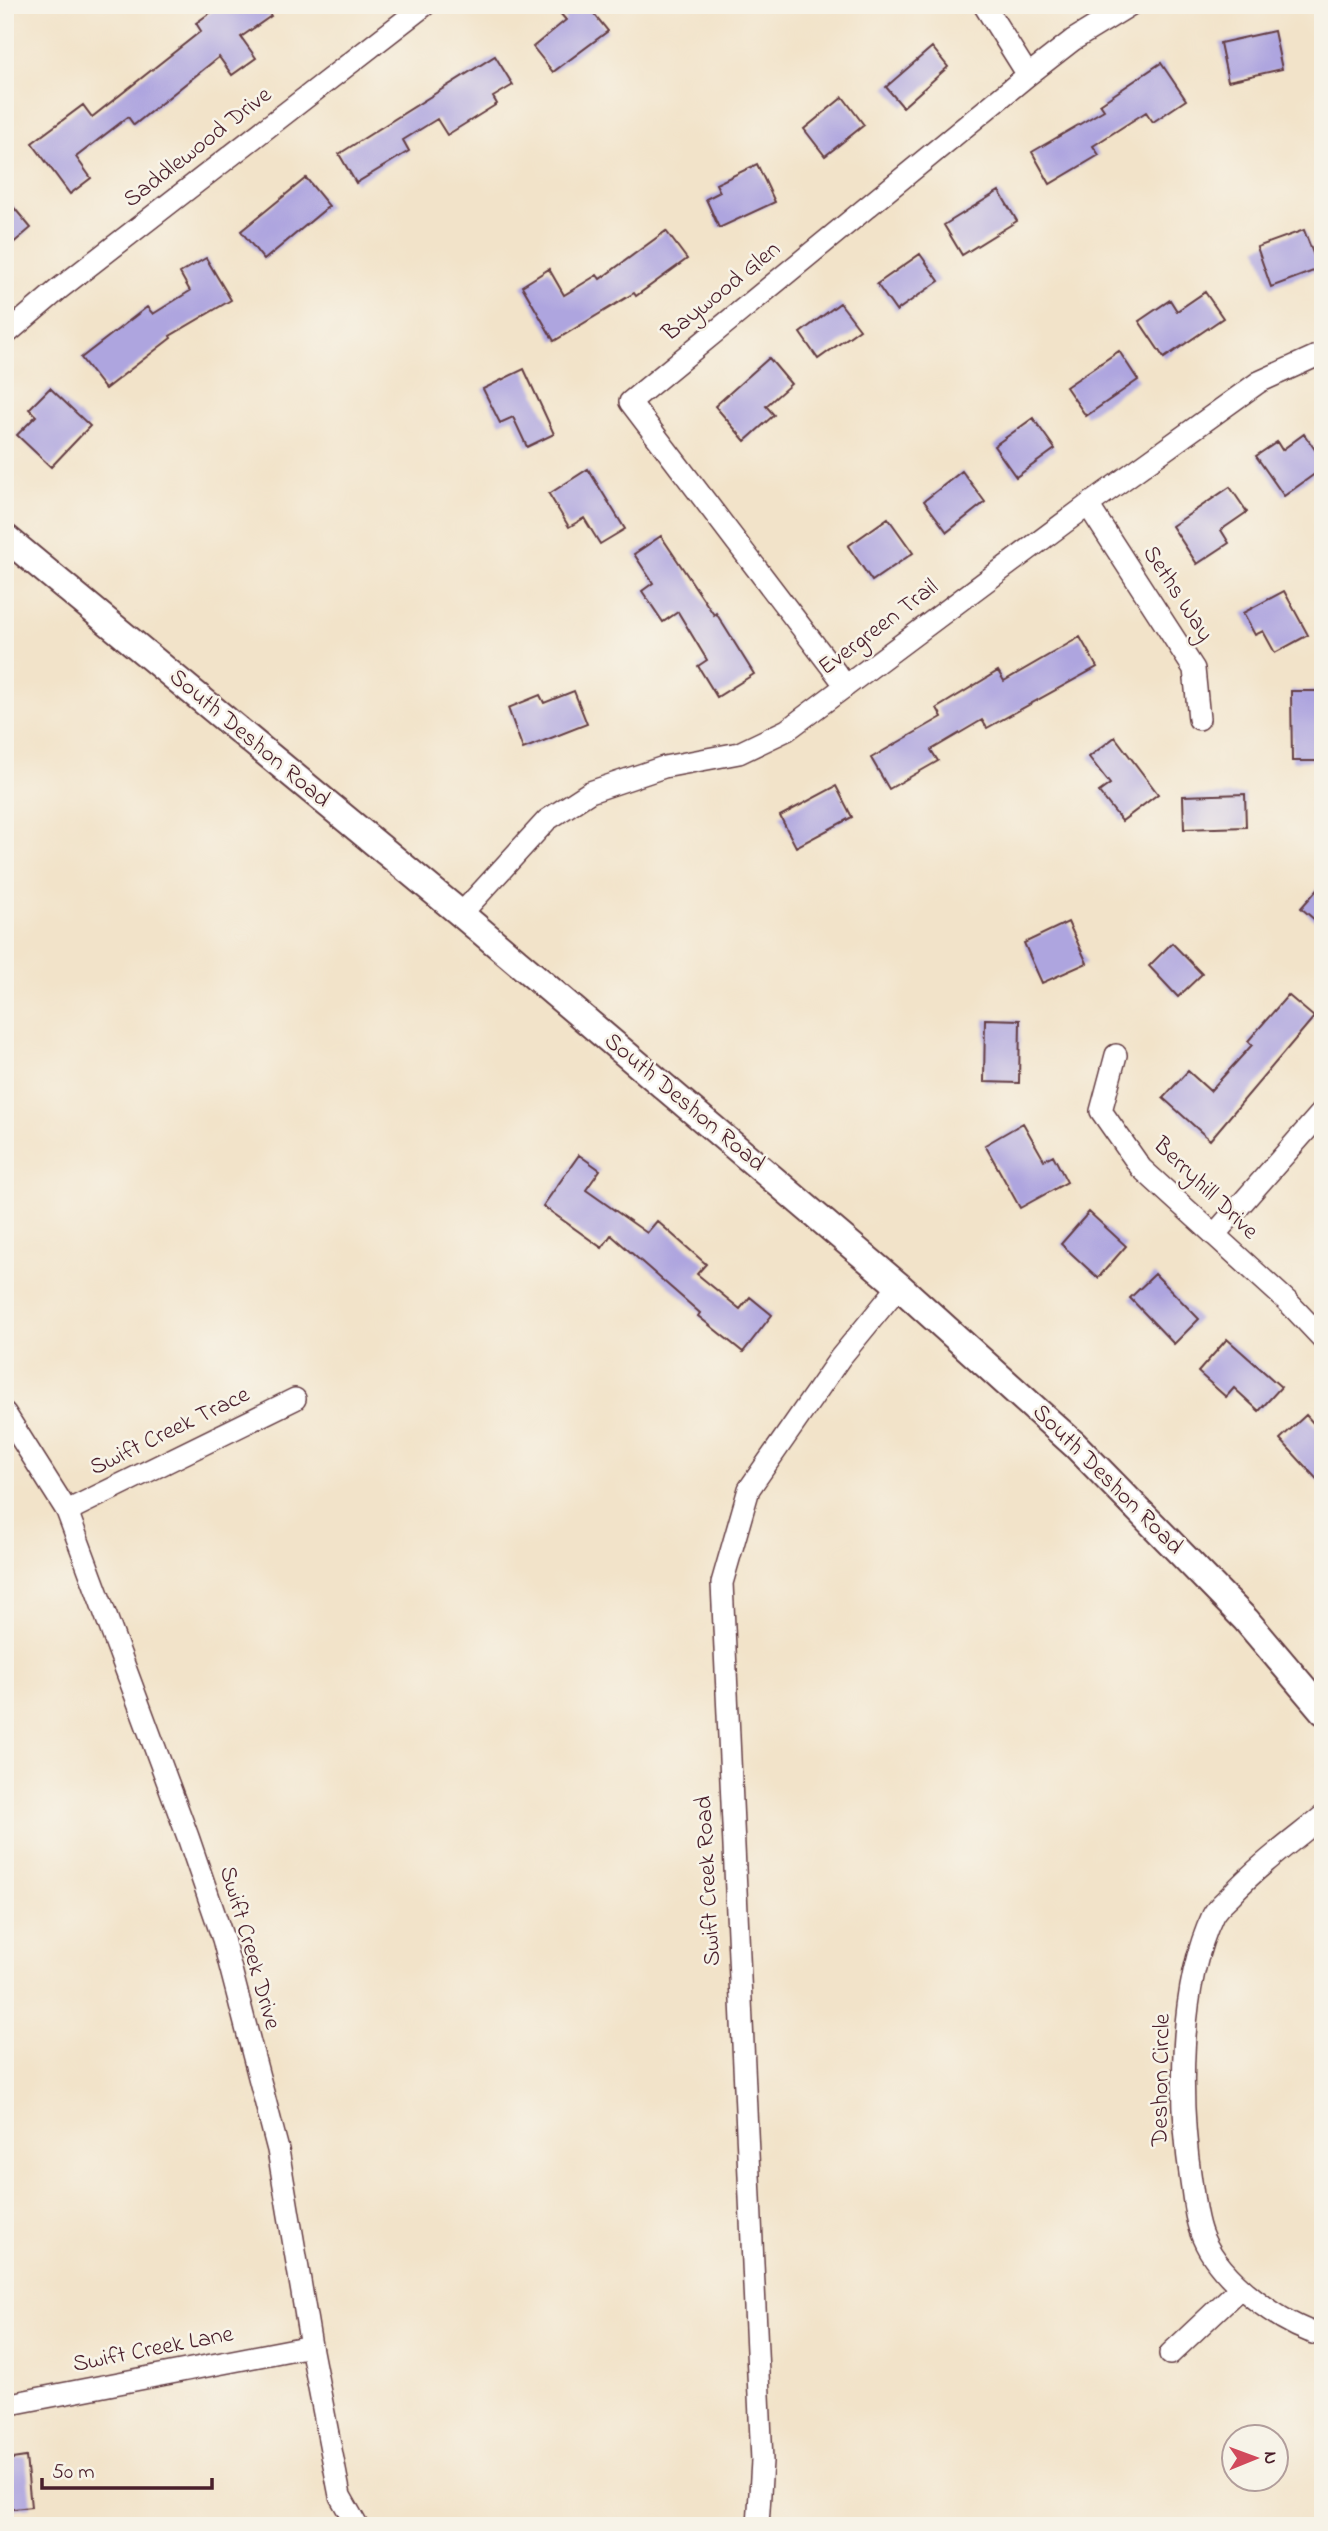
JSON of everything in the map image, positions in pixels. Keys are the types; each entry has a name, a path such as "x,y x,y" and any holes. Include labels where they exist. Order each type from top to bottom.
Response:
{"street":[{"name":"Saddlewood Drive","path":"5,335 59,289 425,5"},
{"path":"984,5 1028,75"},
{"name":"Baywood Glen","path":"846,686 630,402 1028,75 1073,40 1130,5"},
{"name":"Evergreen Trail","path":"461,914 547,820 590,792 664,767 740,753 787,730 1088,505 1259,382 1323,353"},
{"name":"Seths Way","path":"1088,505 1194,669 1199,719"},
{"name":"South Deshon Road","path":"5,537 461,914 899,1286 1075,1445 1246,1620 1323,1711"},
{"name":"Berryhill Drive","path":"1116,1055 1101,1111 1140,1168 1287,1301 1323,1339"},
{"path":"1214,1235 1323,1111"},
{"name":"Swift Creek Road","path":"758,2526 762,2461 722,1583 749,1489 840,1359 899,1286"},
{"name":"Swift Creek Trace","path":"67,1511 295,1399"},
{"name":"Swift Creek Drive","path":"5,1413 67,1511 184,1824 223,1939 278,2150 340,2496 357,2526"},
{"name":"Deshon Circle","path":"1323,1816 1260,1864 1214,1913 1195,1972 1184,2033 1186,2147 1196,2221 1204,2241 1240,2288 1285,2321 1323,2336"},
{"path":"1170,2354 1240,2288"},
{"name":"Swift Creek Lane","path":"5,2405 311,2346"}],"building":[{"path":"221,5 263,5 271,16 241,37 256,58 232,75 219,57 134,125 128,117 76,157 91,178 70,194 32,143 83,105 92,117 201,31 196,23"},
{"path":"553,5 587,5 608,31 553,72 533,47 566,20"},
{"path":"1274,31 1282,69 1228,81 1220,43"},
{"path":"932,47 948,67 903,107 886,87"},
{"path":"495,56 513,85 493,97 497,104 447,135 437,119 403,140 409,151 356,183 339,154"},
{"path":"1161,63 1186,100 1153,122 1146,112 1093,146 1099,155 1050,184 1032,152 1104,110 1100,104"},
{"path":"843,97 864,125 825,156 804,129"},
{"path":"757,164 775,202 719,228 706,199 720,192 716,184"},
{"path":"306,178 329,206 264,260 241,231"},
{"path":"999,191 1017,221 962,255 944,225"},
{"path":"5,197 31,228 5,250"},
{"path":"1304,230 1319,269 1271,287 1257,247"},
{"path":"666,231 687,259 636,296 634,293 554,341 522,286 549,269 564,295 597,275 600,279"},
{"path":"920,254 939,281 896,311 877,284"},
{"path":"206,258 231,300 170,336 171,338 105,389 81,358 147,307 153,314 190,291 180,273"},
{"path":"1205,292 1223,318 1164,358 1139,321 1170,300 1177,311"},
{"path":"840,303 860,329 818,359 800,333"},
{"path":"1119,351 1138,380 1086,416 1066,387"},
{"path":"769,358 791,384 766,406 774,415 745,441 715,406"},
{"path":"524,369 554,434 527,447 513,417 500,423 483,389"},
{"path":"50,388 90,426 51,467 17,435 36,416 29,409"},
{"path":"1033,418 1055,449 1016,477 994,446"},
{"path":"1304,434 1323,461 1323,468 1284,496 1256,456 1277,442 1282,450"},
{"path":"588,469 625,529 600,544 584,518 569,527 549,494"},
{"path":"962,471 985,502 947,532 924,501"},
{"path":"1230,487 1247,512 1221,530 1229,543 1197,564 1172,526"},
{"path":"888,518 913,553 872,581 848,546"},
{"path":"661,536 714,615 716,613 754,674 717,697 698,666 707,660 678,612 663,622 642,591 653,583 634,554"},
{"path":"1284,591 1308,635 1275,653 1263,631 1255,635 1243,613"},
{"path":"1080,637 1097,667 987,728 982,720 931,750 938,761 889,789 871,758 942,717 937,708 998,671 1004,681"},
{"path":"574,691 587,724 523,749 508,708 540,695 544,703"},
{"path":"1291,691 1323,691 1323,761 1292,761"},
{"path":"1115,737 1158,794 1122,821 1099,792 1110,784 1089,757"},
{"path":"836,786 852,817 796,847 780,816"},
{"path":"1245,794 1246,827 1184,829 1183,796"},
{"path":"1323,883 1323,927 1301,908"},
{"path":"1068,922 1087,963 1042,983 1024,943"},
{"path":"1172,943 1202,974 1178,997 1149,966"},
{"path":"1288,995 1314,1017 1210,1140 1163,1098 1188,1071 1210,1091 1252,1045 1248,1041"},
{"path":"985,1019 1020,1020 1019,1083 984,1082"},
{"path":"1023,1123 1044,1160 1053,1155 1067,1182 1020,1208 985,1145"},
{"path":"579,1155 600,1170 586,1190 647,1233 657,1221 706,1264 697,1274 740,1309 750,1297 772,1315 743,1352 698,1316 700,1313 611,1235 602,1248 543,1206"},
{"path":"1089,1212 1126,1246 1098,1278 1061,1244"},
{"path":"1155,1274 1199,1319 1174,1344 1130,1298"},
{"path":"1227,1339 1281,1387 1259,1411 1234,1388 1226,1397 1198,1372"},
{"path":"1306,1415 1323,1434 1323,1486 1280,1439"},
{"path":"26,2457 31,2507 5,2510 5,2460"}]}
